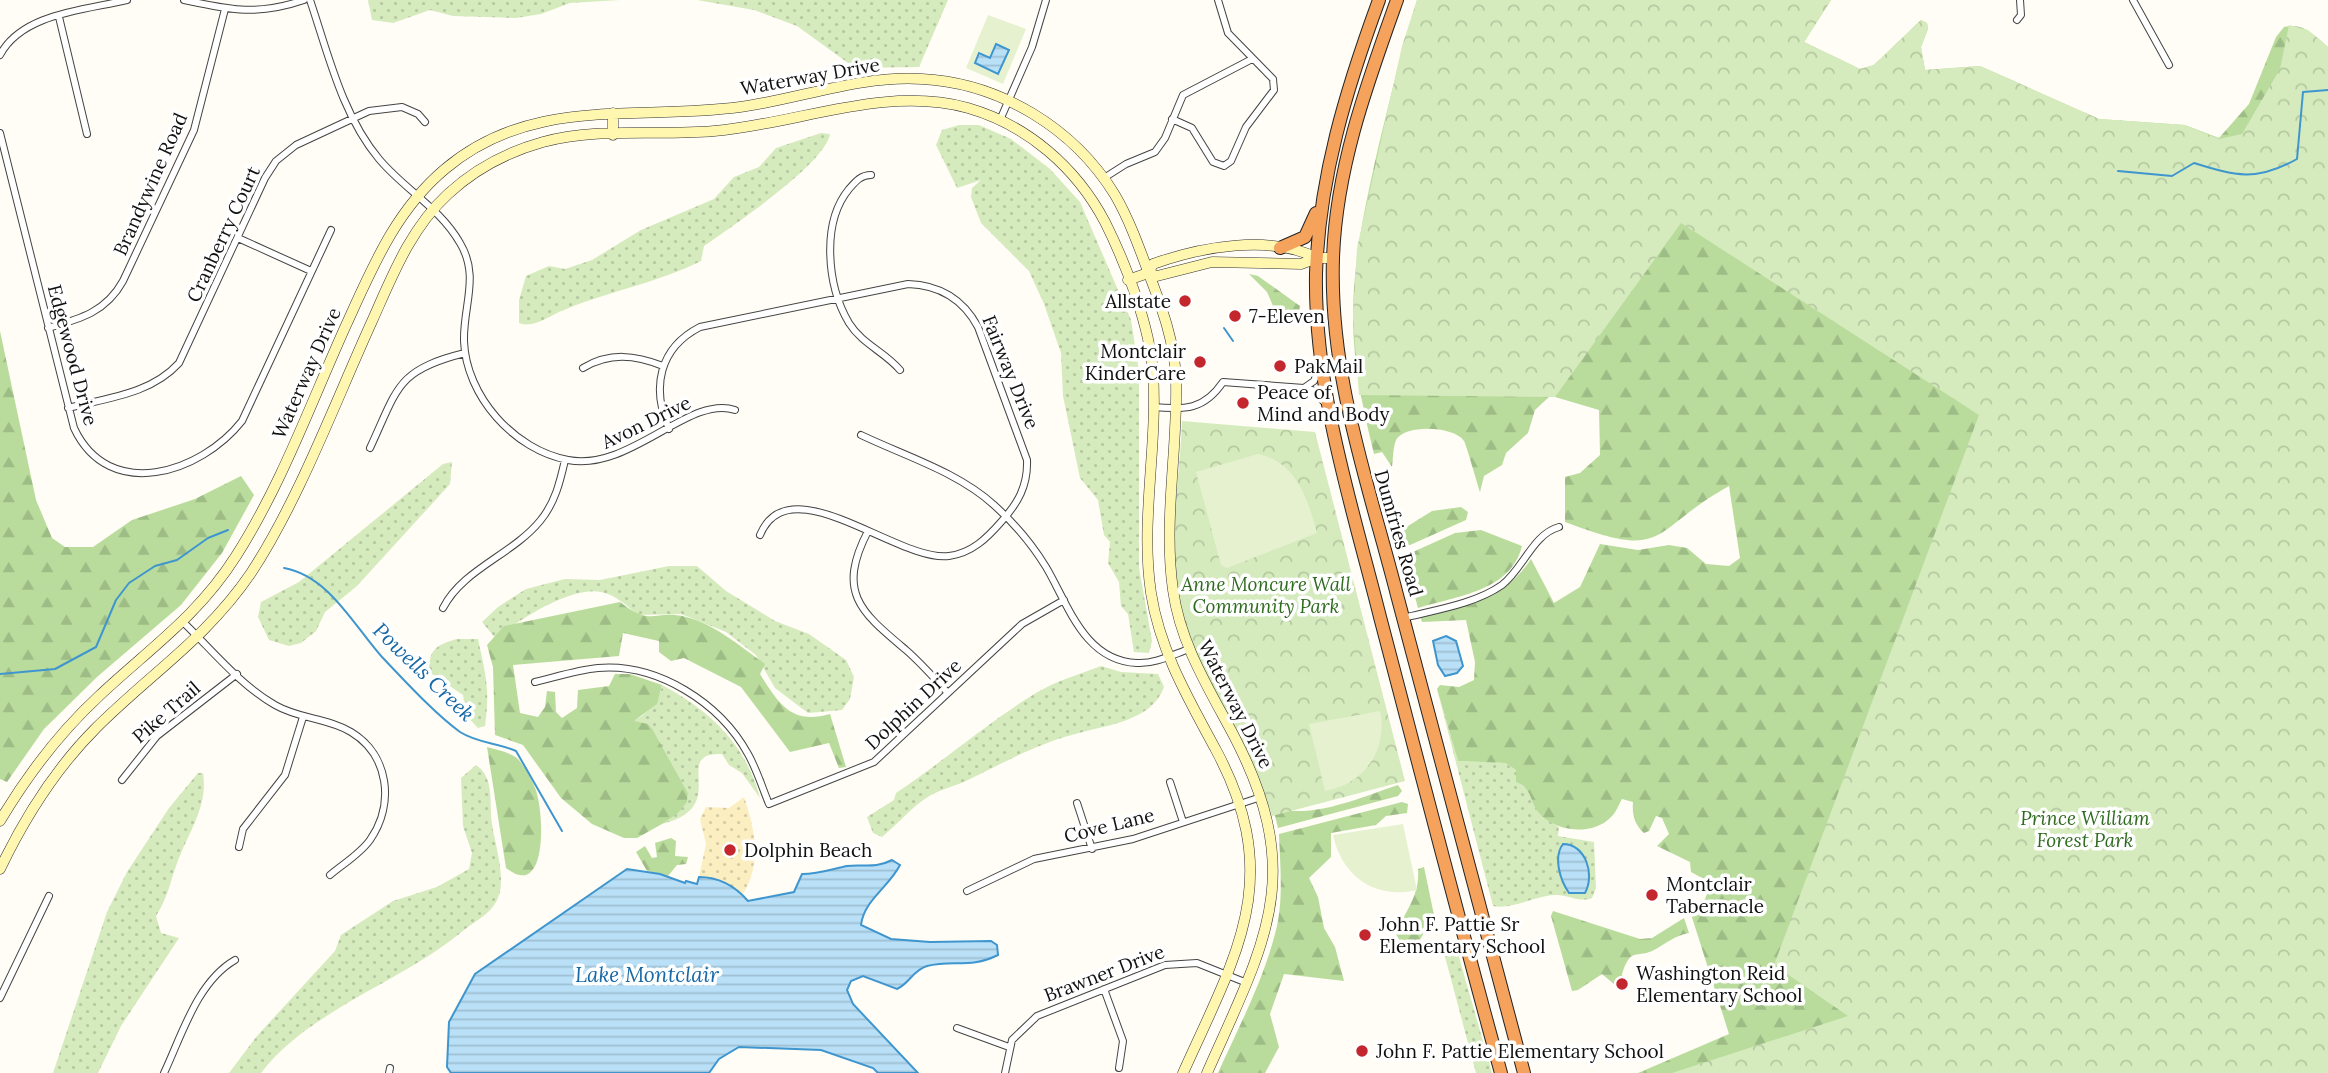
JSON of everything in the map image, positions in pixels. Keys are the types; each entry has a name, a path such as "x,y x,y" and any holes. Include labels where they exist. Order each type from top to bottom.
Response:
{"highway":[{"name":"Dumfries Road","path":"1378,0 1342,105 1323,193 1317,258 1320,358 1328,407 1459,922 1501,1073"},
{"name":"Dumfries Road","path":"1397,0 1352,131 1341,186 1333,258 1335,330 1343,396 1524,1073"},
{"path":"1280,248 1297,243 1307,234 1323,193"}],"main road":[{"name":"Waterway Drive","path":"0,821 37,763 68,726 183,622 216,584 248,536 380,252 418,195 462,155 498,135 562,116 730,108 865,82 904,78 958,83 1009,100 1060,132 1104,178 1126,215 1170,335 1175,374 1171,572 1178,616 1188,649 1262,797 1272,841 1272,892 1266,930 1247,983 1207,1073"},
{"name":"Waterway Drive","path":"0,869 29,815 75,751 96,727 199,638 231,600 268,545 400,259 433,209 468,177 513,152 557,139 720,131 897,100 948,104 1000,120 1048,150 1074,175 1106,225 1151,351 1153,407 1149,579 1156,618 1168,656 1241,803 1250,843 1252,882 1244,930 1183,1073"},
{"path":"613,113 613,135"},
{"path":"1128,281 1148,273 1153,264 1207,248 1241,245 1280,248 1301,250 1317,258"},
{"path":"1148,273 1157,276 1190,266 1229,261 1301,264 1317,258 1333,258"}],"street":[{"path":"0,55 19,32 59,17 127,0"},
{"path":"184,0 225,9 269,10 304,0"},
{"name":"Avon Drive","path":"310,0 353,118 377,157 433,209 461,243 470,268 465,353 477,388 501,422 528,444 565,460 590,462 612,458 709,408 735,410"},
{"path":"1000,120 1032,47 1046,0"},
{"path":"1172,119 1196,131 1213,162 1220,166 1228,164 1246,127 1275,86 1273,79 1228,33 1218,0"},
{"path":"2017,20 2021,15 2020,0"},
{"path":"2133,0 2169,65"},
{"name":"Brandywine Road","path":"48,328 92,314 111,299 124,281 194,130 225,9"},
{"path":"59,17 87,134"},
{"path":"1104,178 1126,164 1155,152 1165,138 1183,95 1252,59"},
{"name":"Cranberry Court","path":"68,408 143,389 171,371 184,354 276,161 296,145 353,118 391,106 411,110 425,122"},
{"name":"Edgewood Drive","path":"0,133 74,428 84,447 99,462 117,470 139,473 167,469 211,451 242,421 331,230"},
{"path":"871,175 860,178 840,203 834,222 832,264 846,318 857,334 888,355 900,370"},
{"path":"238,238 311,271"},
{"name":"Fairway Drive","path":"663,366 673,348 700,327 901,285 919,284 949,294 973,317 1027,460 1024,487 1006,516 977,545 947,556 913,552 832,515 791,509 771,519 760,535"},
{"path":"370,448 394,395 408,376 433,361 465,353"},
{"path":"583,368 603,358 626,356 663,366 661,404 669,429"},
{"path":"1304,388 1316,378 1320,358"},
{"path":"1153,407 1175,409 1202,405 1223,382 1304,388 1317,394 1328,407"},
{"path":"862,435 969,486 1006,516 1035,550 1081,631 1108,655 1136,663 1188,649"},
{"path":"443,608 452,590 541,519 554,500 565,460"},
{"path":"1404,618 1494,590 1512,576 1543,537 1559,527"},
{"path":"868,531 858,552 854,571 859,602 877,629 918,661 948,693"},
{"name":"Dolphin Drive","path":"535,682 586,670 612,668 643,673 674,684 708,706 738,738 754,764 769,804 874,762 1022,624 1063,600"},
{"path":"183,622 264,698 303,718 342,727 361,739 380,763 385,784 384,806 374,833 368,843 330,875"},
{"name":"Pike Trail","path":"121,779 158,736 237,674"},
{"path":"239,848 243,829 285,775 303,718"},
{"path":"1170,782 1182,822"},
{"name":"Cove Lane","path":"967,891 1034,859 1092,849 1262,797"},
{"path":"1077,803 1092,849"},
{"path":"0,998 49,896"},
{"path":"164,1073 205,989 219,971 235,960"},
{"name":"Brawner Drive","path":"1009,1047 1018,1031 1037,1016 1176,962 1197,963 1247,983"},
{"path":"1104,989 1123,1041 1119,1068"},
{"path":"957,1028 1009,1047 1005,1073"}],"green space":[{"path":"368,0 620,0 570,3 541,14 516,18 453,16 430,10 393,23 372,20"},
{"path":"697,0 948,0 919,67 855,68 797,26 754,10"},
{"name":"Prince William Forest Park","path":"1417,0 1831,0 1804,42 1860,69 1874,65 1921,20 1927,23 1928,29 1921,47 1925,70 1980,66 2099,119 2185,125 2219,138 2249,104 2276,37 2284,27 2303,28 2328,47 2328,1073 1638,1073 1729,1034 1690,911 1705,899 1711,883 1691,872 1690,862 1657,846 1669,834 1662,818 1656,816 1649,831 1644,833 1641,830 1634,819 1633,802 1622,799 1613,815 1595,827 1576,830 1566,828 1541,815 1526,789 1516,782 1516,770 1505,763 1458,761 1437,689 1440,685 1459,687 1474,680 1475,662 1466,620 1422,622 1420,616 1468,604 1496,592 1520,573 1531,559 1554,603 1580,587 1600,544 1638,550 1669,545 1687,548 1706,564 1729,566 1740,558 1729,486 1669,528 1642,540 1624,540 1565,522 1565,477 1580,473 1600,455 1599,410 1555,397 1549,397 1535,410 1528,433 1506,453 1502,465 1484,476 1480,492 1464,441 1450,432 1419,429 1401,435 1395,443 1392,467 1382,452 1374,454 1355,352 1355,273 1379,144"},
{"name":"Prince William Forest Park","path":"1417,0 1831,0 1804,42 1860,69 1874,65 1921,20 1927,23 1928,29 1921,47 1925,70 1980,66 2099,119 2185,125 2219,139 2242,134 2280,69 2289,25 2308,30 2328,47 2328,1073 1672,1073 1848,1016 1774,965 1979,415 1681,223 1555,397 1359,395 1353,317 1357,248 1402,46"},
{"path":"988,15 1026,29 1003,84 966,68"},
{"path":"959,125 979,125 1011,139 1050,169 1080,202 1131,320 1139,371 1139,568 1152,641 1149,653 1134,652 1128,614 1121,606 1119,582 1108,563 1110,542 1104,535 1098,500 1080,478 1063,396 1061,353 1044,304 1029,271 981,223 971,197 972,188 981,180 957,188 936,145 942,130"},
{"path":"821,133 830,134 824,147 812,161 775,194 704,246 701,261 581,303 536,323 519,323 519,300 526,276 549,266 565,269 592,260 641,230 714,199 734,177 759,167 776,148"},
{"path":"1249,274 1258,276 1300,306 1298,318 1277,315 1267,292"},
{"path":"0,331 36,500 52,538 65,547 93,547 132,520 195,499 241,476 254,495 222,553 181,605 97,677 44,729 7,782 0,779"},
{"name":"Anne Moncure Wall Community Park","path":"1182,421 1315,432 1405,781 1272,816 1251,763 1198,661 1179,607 1175,584 1174,537"},
{"path":"1258,454 1282,465 1299,484 1317,533 1227,568 1221,565 1196,472"},
{"path":"452,462 450,484 357,586 325,612 316,631 301,643 289,646 269,640 258,617 261,602 299,582 443,464"},
{"path":"1461,507 1468,512 1466,520 1401,549 1397,535 1400,531 1432,511"},
{"path":"1481,530 1522,546 1507,573 1481,589 1418,608 1404,556 1455,533"},
{"path":"669,566 697,566 726,591 775,621 809,634 846,660 854,677 850,699 842,710 808,713 775,688 756,655 726,632 681,614 638,615 606,593 589,592 560,599 531,614 496,639 482,622 498,607 526,589 565,579 600,580"},
{"path":"620,602 647,616 675,615 697,620 717,630 765,664 760,674 788,710 806,717 830,714 846,767 839,768 829,743 790,752 741,687 684,658 671,661 659,652 659,641 623,633 619,656 513,665 520,713 538,717 545,707 547,691 555,692 556,712 562,718 577,708 578,690 609,686 615,674 630,674 662,685 657,704 634,721 648,724 653,730 688,793 687,802 678,813 637,838 624,838 592,824 561,798 523,745 495,735 493,667 487,645 504,626"},
{"path":"457,639 478,639 485,673 487,702 485,726 478,728 466,715 463,695 429,672 430,658 435,649"},
{"path":"1101,666 1121,672 1158,674 1164,687 1150,707 1140,714 1116,724 1049,742 1021,754 924,799 882,837 873,833 867,817 894,800 896,793 983,729 1044,689"},
{"path":"662,685 695,706 723,731 745,761 760,798 742,773 729,765 722,754 707,756 700,762 698,794 694,806 683,816 662,824 687,802 688,793 653,730 633,721 652,706"},
{"path":"1437,689 1458,761 1505,763 1516,770 1516,782 1528,791 1545,816 1559,827 1558,836 1594,842 1596,888 1592,898 1583,900 1554,895 1508,906 1493,906","holes":["1559,849 1584,854 1589,886 1567,890 1559,869"]},
{"path":"1380,711 1380,739 1370,763 1352,781 1325,791 1309,724"},
{"path":"487,747 518,759 535,788 540,814 540,848 530,873 520,875 506,868"},
{"path":"476,765 482,770 489,784 492,824 500,863 499,894 490,911 413,965 304,1031 261,1073 229,1073 257,1036 335,951 341,935 393,901 437,887 469,869 472,853 463,826 461,778"},
{"path":"198,773 203,773 201,804 156,916 161,933 179,938 121,1026 98,1073 53,1073 107,912 127,872 169,808"},
{"path":"1398,785 1402,791 1398,796 1278,828 1273,808 1289,811 1320,809"},
{"path":"1402,802 1408,804 1407,813 1386,816 1376,825 1331,833 1331,857 1309,878 1318,897 1324,928 1335,947 1344,981 1284,974 1270,1014 1279,1047 1265,1073 1218,1073 1252,998 1273,941 1280,899 1279,834"},
{"path":"1403,824 1417,890 1388,892 1363,882 1344,863 1333,835"},
{"path":"671,838 676,841 675,856 688,857 686,864 677,865 668,876 647,871 636,852 645,846 652,858 657,857 655,843"},
{"path":"1424,867 1434,915 1417,945 1401,943 1396,934 1415,895 1418,869"},
{"path":"1553,911 1640,939 1652,938 1684,918 1689,933 1654,950 1631,956 1622,974 1625,987 1621,990 1602,974 1572,991 1551,916"},
{"path":"1457,950 1492,1073 1476,1073 1444,953"}],"sand":[{"name":"Dolphin Beach","path":"744,797 754,834 755,859 749,883 743,894 709,877 699,877 706,844 700,819 706,807 729,808"}],"water":[{"path":"996,44 1009,50 998,74 975,63 979,53 990,58"},
{"path":"1446,636 1456,641 1463,666 1457,673 1445,676 1438,665 1433,641"},
{"path":"1563,844 1571,845 1583,855 1589,878 1585,893 1569,893 1563,882 1558,855"},
{"name":"Lake Montclair","path":"892,860 900,865 867,908 861,925 891,939 930,942 991,941 997,945 998,955 979,962 927,966 897,989 863,976 851,981 847,990 853,1004 918,1073 878,1073 873,1068 821,1050 739,1047 719,1059 709,1073 451,1073 447,1067 449,1022 475,974 627,869 660,874 685,883 697,884 699,877 713,879 732,887 748,901 794,892 802,874 847,866 875,865"}],"waterway":[{"path":"2118,171 2172,176 2194,163 2234,174 2257,174 2283,166 2297,159 2303,92 2328,90"},
{"path":"1224,328 1233,341"},
{"name":"Powells Creek","path":"0,674 55,669 96,647 116,600 129,583 155,566 177,560 208,538 228,530"},
{"name":"Powells Creek","path":"284,568 300,573 327,592 382,657 460,732 516,751 562,831"}],"place":[{"name":"Allstate","path":"1185,301"},
{"name":"7-Eleven","path":"1235,316"},
{"name":"Montclair KinderCare","path":"1200,362"},
{"name":"PakMail","path":"1280,366"},
{"name":"Peace of Mind and Body","path":"1243,403"},
{"name":"Dolphin Beach","path":"730,850"},
{"name":"Montclair Tabernacle","path":"1652,895"},
{"name":"John F. Pattie Sr Elementary School","path":"1365,935"},
{"name":"Washington Reid Elementary School","path":"1622,984"},
{"name":"John F. Pattie Elementary School","path":"1362,1051"}]}
